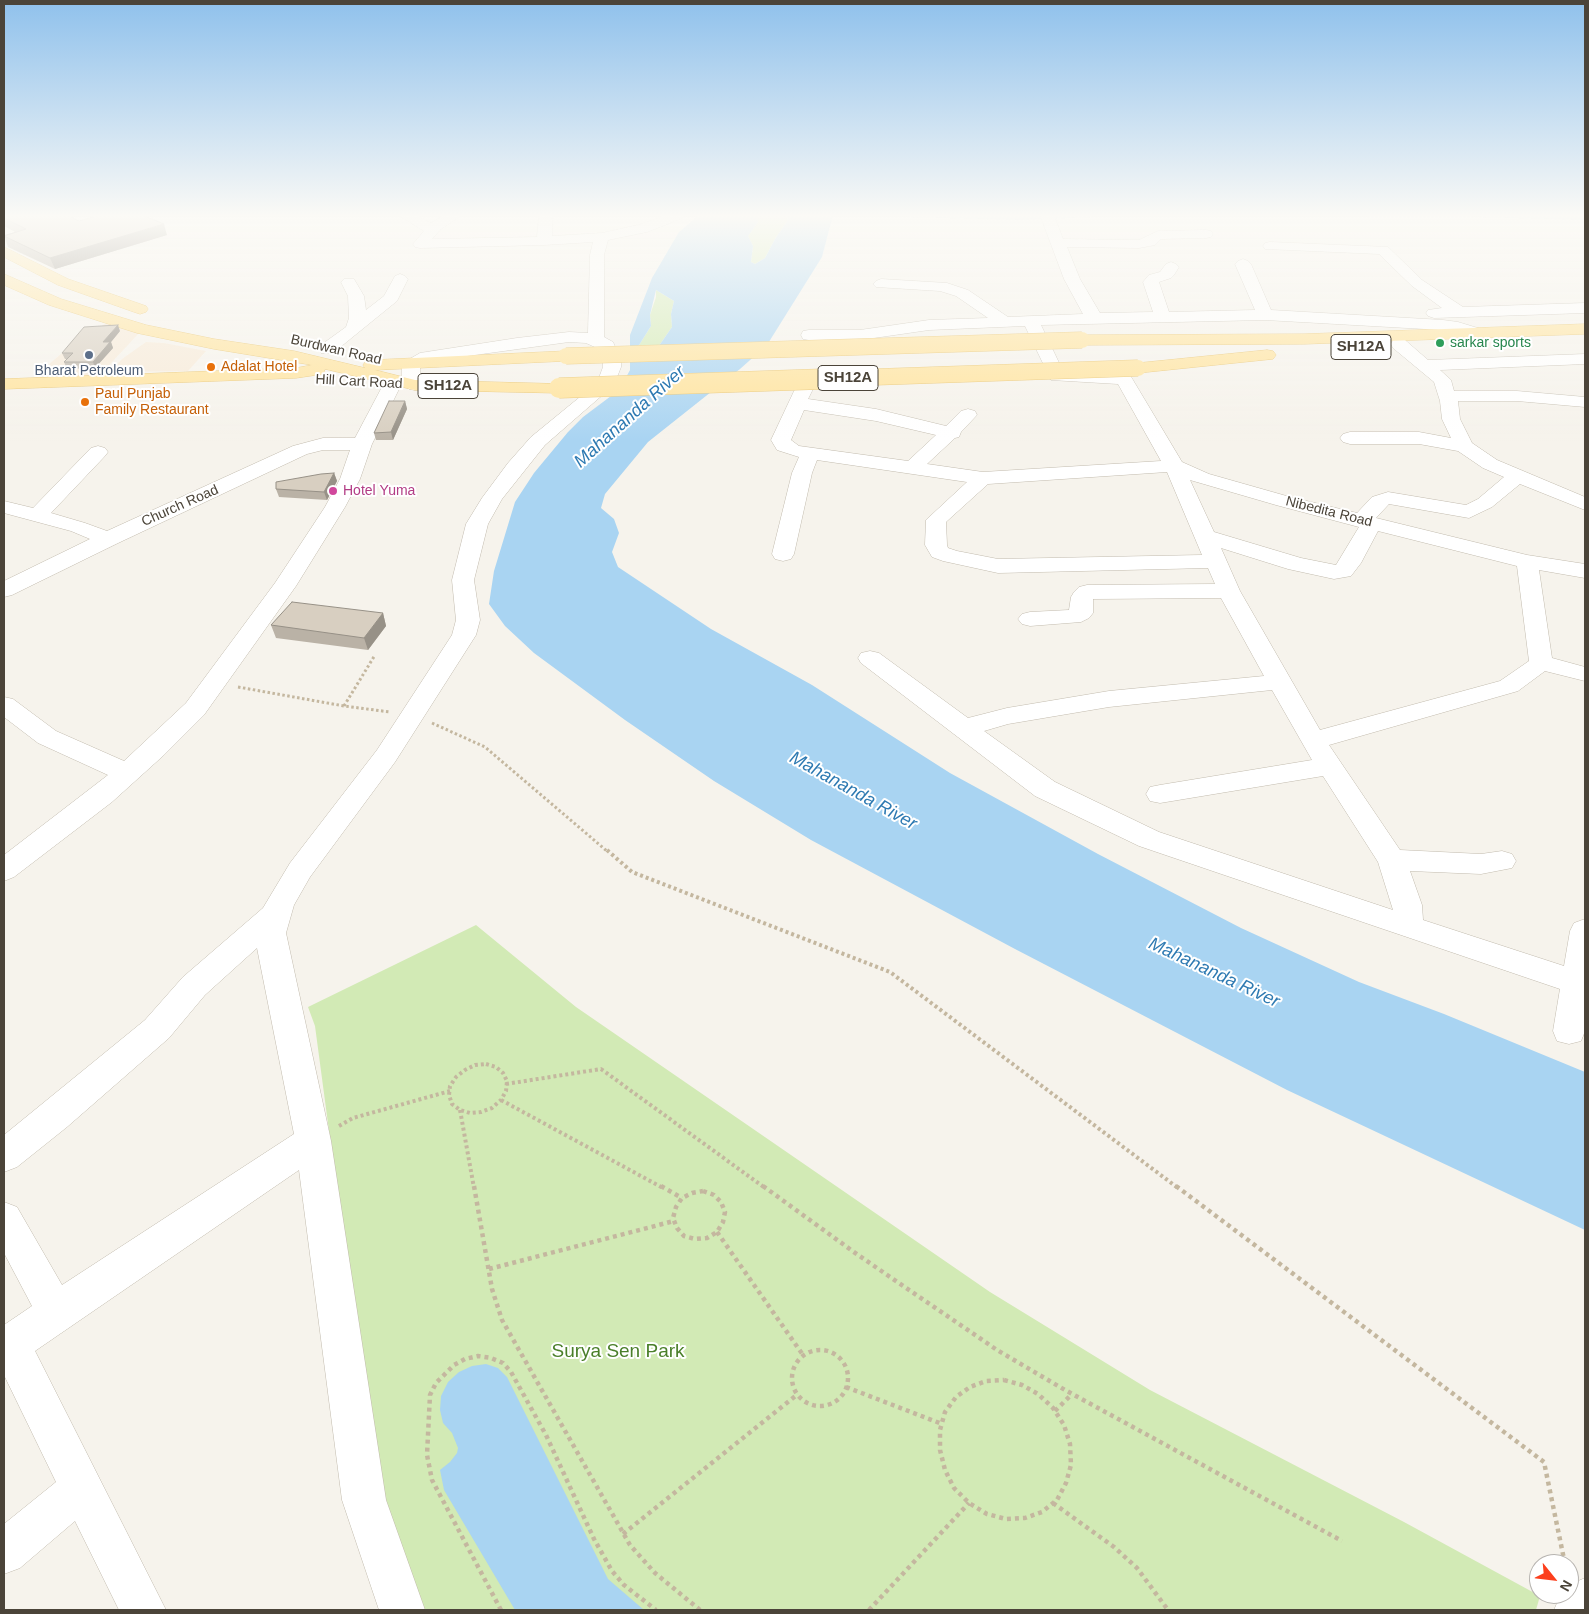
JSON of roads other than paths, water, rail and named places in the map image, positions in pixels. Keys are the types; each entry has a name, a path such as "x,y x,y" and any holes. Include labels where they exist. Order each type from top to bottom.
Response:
{"main road":[{"name":"Burdwan Road","path":"30,290 56,302 139,328 214,344 294,356 337,367"},
{"path":"86,290 151,312"},
{"name":"SH12A","path":"1475,333 1585,329"},
{"name":"Hill Cart Road","path":"4,384 296,373 337,367 392,385 414,374 566,356 1082,340 1279,340 1475,333"},
{"name":"SH12A","path":"1131,373 1400,344 1585,336"},
{"name":"Burdwan Road","path":"306,343 327,349 337,367"},
{"name":"Hill Cart Road","path":"4,392 337,367 559,388 1131,373"}],"street":[{"path":"353,290 358,310 353,329"},
{"path":"327,349 378,310 391,298 395,290"},
{"path":"596,341 597,290"},
{"path":"956,290 1005,322"},
{"path":"1078,290 1092,315 1096,318"},
{"path":"1154,290 1163,316"},
{"path":"1255,290 1265,315"},
{"path":"1428,290 1459,312"},
{"path":"1344,318 1585,308"},
{"path":"358,310 378,310"},
{"path":"809,335 860,335 929,326 1096,318 1265,315 1443,325 1458,327 1475,333"},
{"path":"1031,321 1057,376 1131,373 1229,591 1313,741 1392,860 1408,905 1409,926"},
{"path":"402,1610 364,1500 313,1141 272,944 272,933 279,904 296,876 360,792 464,635 468,620 463,580 466,562 477,524 492,498 515,467 538,441 605,385 612,367 612,360 607,346 596,341 569,337 435,354 414,374"},
{"path":"1400,344 1442,380 1448,396 1451,418 1464,446"},
{"path":"1426,365 1585,359"},
{"path":"4,870 91,804 182,723 195,709 285,586 326,522 350,479 362,444 392,385"},
{"path":"952,433 801,396 781,440 784,446 795,451 983,478 1174,466"},
{"path":"1448,396 1517,396 1585,402"},
{"path":"913,467 952,433 968,415"},
{"path":"1350,438 1419,438 1464,446 1490,464 1585,504"},
{"name":"Church Road","path":"4,590 108,539 307,447 323,444 362,444"},
{"path":"37,516 98,452"},
{"path":"783,554 802,473 812,452"},
{"name":"Nibedita Road","path":"1174,466 1202,478 1367,522 1527,562 1585,572"},
{"path":"1205,536 1296,564 1334,572 1343,571 1350,563 1367,522 1379,501 1388,498 1469,512 1485,503 1518,476"},
{"path":"983,478 936,520 936,545 940,552 998,566 1216,561"},
{"path":"4,507 94,532 108,539"},
{"path":"1527,562 1541,664"},
{"path":"1030,619 1073,617 1081,613 1082,598 1087,592 1229,591"},
{"path":"870,658 1045,789 1149,839 1576,982"},
{"path":"1313,741 1509,686 1541,664 1585,674"},
{"path":"963,728 1007,716 1108,699 1280,682"},
{"path":"4,705 47,737 127,773"},
{"path":"1160,794 1330,766"},
{"path":"1392,860 1481,864 1502,861"},
{"path":"4,1156 49,1122 157,1028 194,986 276,914"},
{"path":"1569,1031 1585,930"},
{"path":"143,1610 82,1488 7,1347 56,1312 313,1141"},
{"path":"4,1219 56,1312"},
{"path":"4,1552 82,1488"},
{"path":"1577,1610 1585,1601"}],"water":[{"name":"Mahananda River","path":"647,290 656,290 650,315 651,326 636,350 656,350 672,327 671,314 674,301 657,290 801,290 767,345 740,369 648,442 605,494 601,508 614,519 619,533 612,552 618,567 711,629 812,685 950,773 1098,854 1241,928 1359,982 1444,1014 1585,1072 1585,1230 1287,1090 1015,949 811,840 714,781 625,720 534,653 505,626 489,604 494,571 515,502 534,473 568,432 583,417 619,390 630,370 630,335"},
{"path":"486,1364 498,1368 507,1377 608,1579 644,1610 515,1610 444,1490 440,1470 450,1462 457,1453 458,1448 452,1433 443,1423 440,1410 441,1396 448,1382 459,1372 472,1366"}],"place":[{"name":"sarkar sports","path":"1440,343"},
{"name":"Bharat Petroleum","path":"89,355"},
{"name":"Adalat Hotel","path":"211,367"},
{"name":"Paul Punjab Family Restaurant","path":"85,402"},
{"name":"Hotel Yuma","path":"333,491"}],"park label":[{"name":"Surya Sen Park","path":"618,1352"}]}
